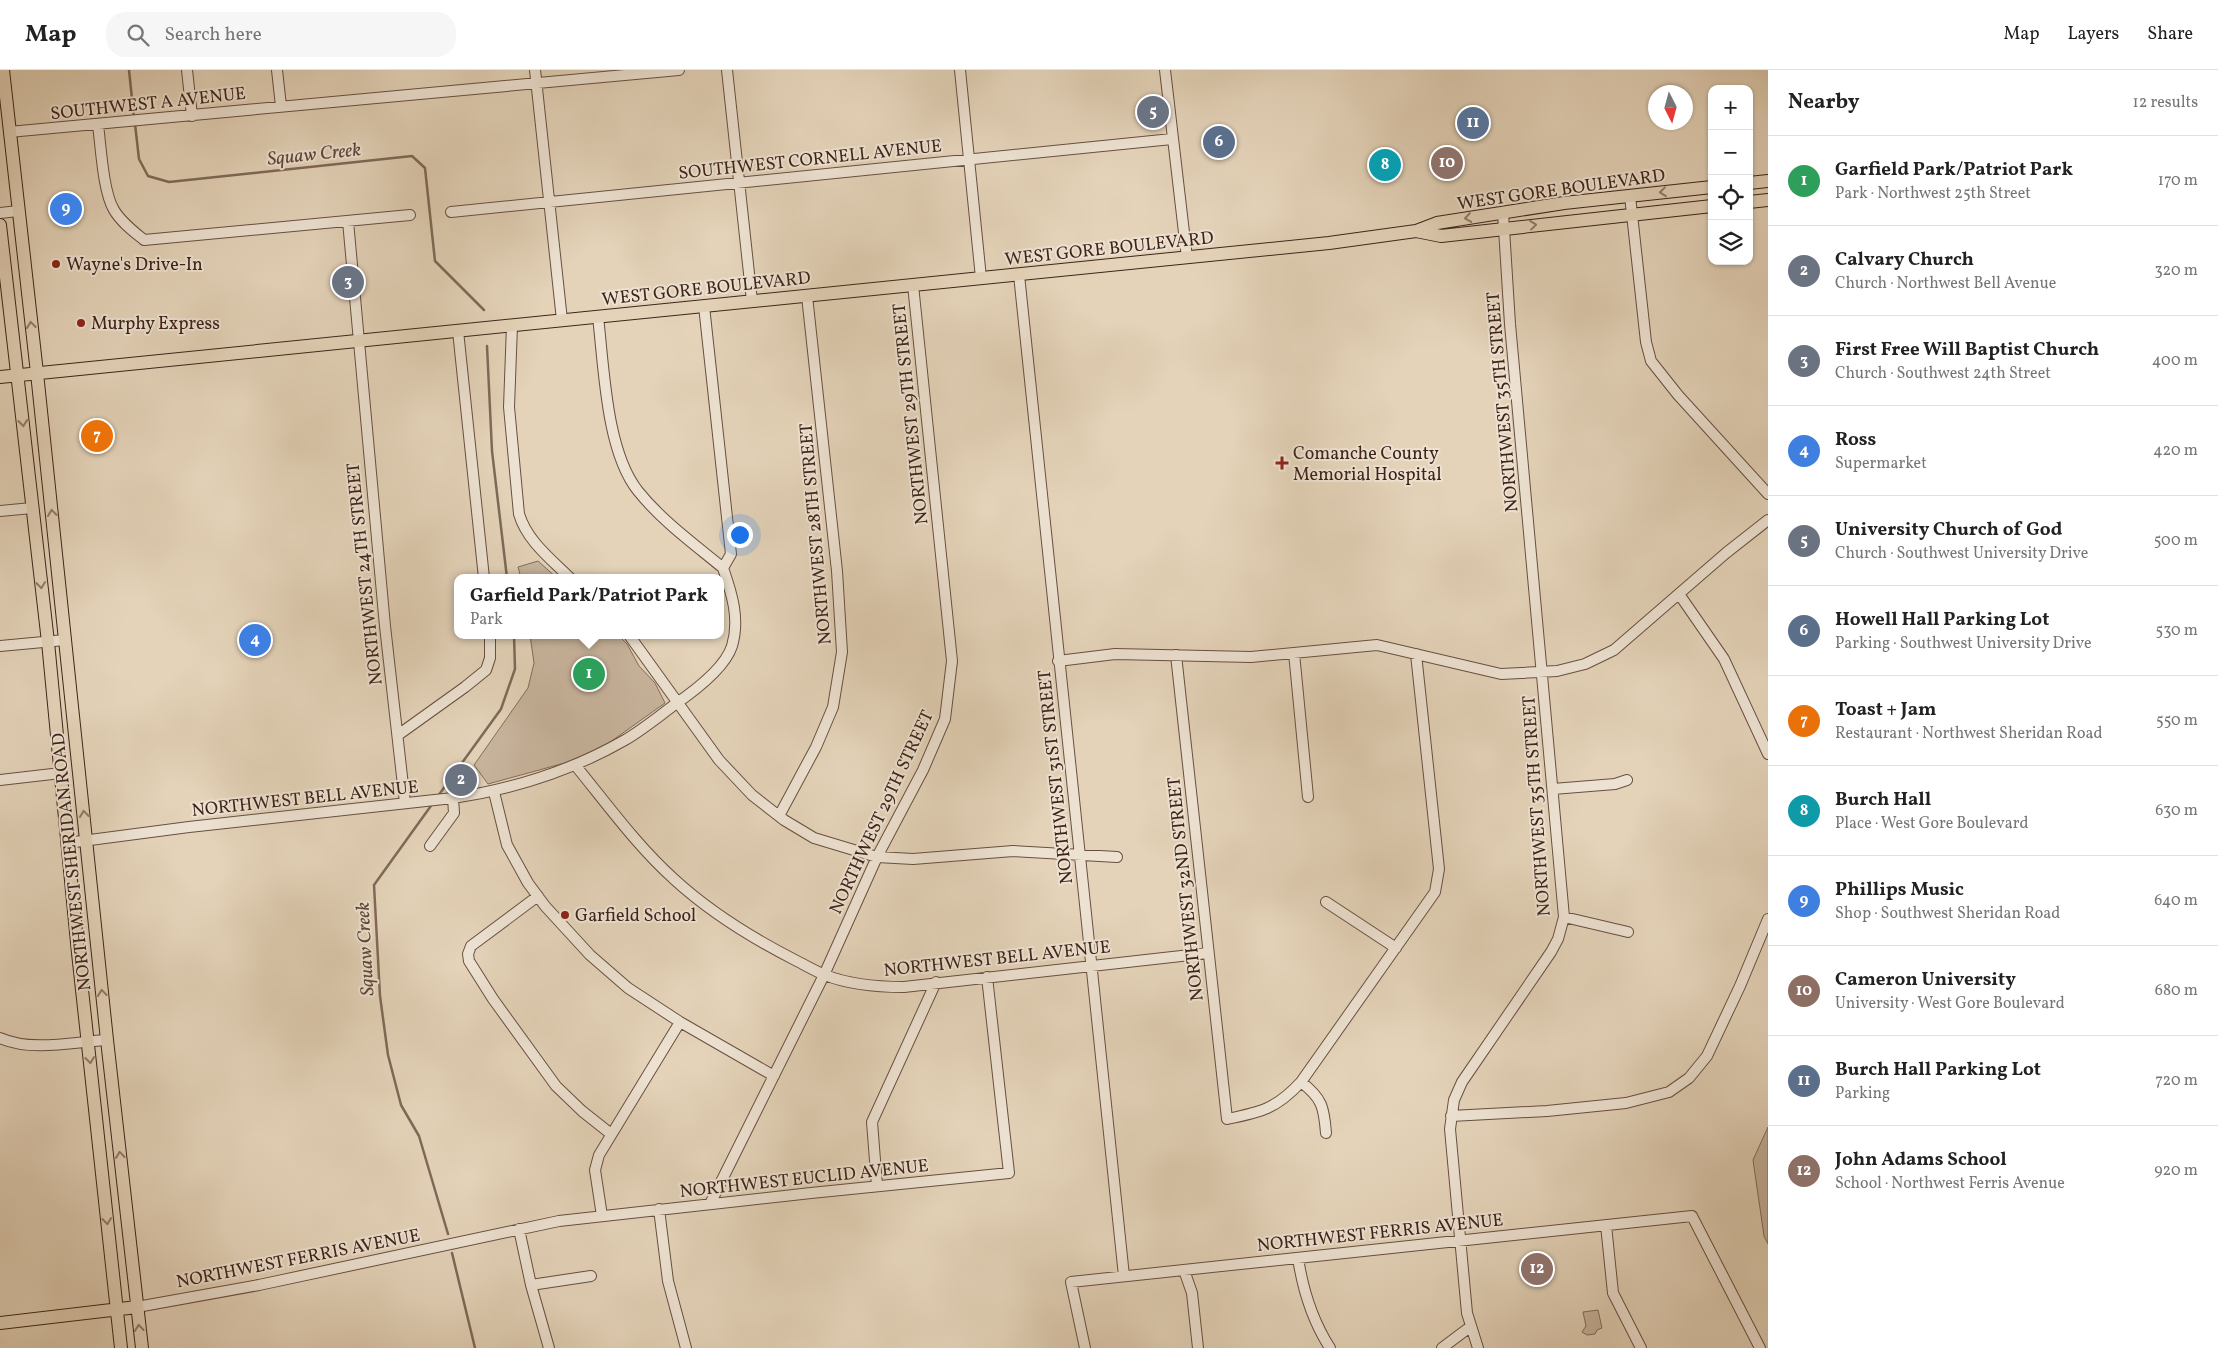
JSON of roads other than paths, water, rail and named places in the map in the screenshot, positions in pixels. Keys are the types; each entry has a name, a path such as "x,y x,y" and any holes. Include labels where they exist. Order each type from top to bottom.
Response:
{"main road":[{"name":"NORTHWEST SHERIDAN ROAD","path":"3,70 142,1348"},
{"path":"1753,184 1768,182"},
{"name":"WEST GORE BOULEVARD","path":"0,376 1187,258 1416,231 1437,223 1564,203 1708,188"},
{"path":"1753,202 1768,200"},
{"name":"WEST GORE BOULEVARD","path":"1416,231 1441,236 1708,206"},
{"name":"NORTHWEST SHERIDAN ROAD","path":"0,225 48,642 120,1348"},
{"name":"NORTHWEST FERRIS AVENUE","path":"0,1323 117,1311 137,1307"}],"street":[{"path":"187,70 192,116"},
{"path":"277,70 281,106"},
{"path":"536,70 562,320"},
{"name":"SOUTHWEST A AVENUE","path":"9,132 679,70"},
{"path":"727,70 752,301"},
{"path":"960,70 982,278"},
{"path":"1165,70 1187,258"},
{"path":"98,125 105,181 113,209 128,227 144,240 410,215"},
{"name":"SOUTHWEST CORNELL AVENUE","path":"451,212 1172,139"},
{"path":"1630,196 1646,342 1651,361 1678,395 1768,494"},
{"path":"0,213 18,211"},
{"name":"NORTHWEST 35TH STREET","path":"1478,1348 1467,1313 1450,1128 1454,1100 1462,1082 1551,952 1558,939 1564,917 1510,324 1503,213"},
{"name":"NORTHWEST 24TH STREET","path":"348,221 358,341 405,803"},
{"name":"NORTHWEST 31ST STREET","path":"1019,275 1058,661 1103,1060 1124,1276"},
{"name":"NORTHWEST 29TH STREET","path":"710,1204 824,975 876,856 923,770 945,719 952,661 913,285"},
{"name":"NORTHWEST 28TH STREET","path":"779,816 816,747 834,707 842,652 837,571 807,296"},
{"path":"704,306 731,554 723,568"},
{"path":"575,765 626,740 711,677 731,648 736,626 733,599 723,568 674,528 637,490 621,460 611,424 598,317"},
{"path":"512,325 509,408 519,514 524,529 540,549 566,574"},
{"path":"458,331 484,574"},
{"path":"0,512 32,508"},
{"path":"1058,661 1115,654 1251,657 1377,645 1501,674 1542,672 1585,664 1614,650 1726,553 1768,520"},
{"path":"1679,594 1724,659 1768,754"},
{"path":"398,735 466,687 486,670 490,658 490,639"},
{"path":"632,639 719,760 752,795 779,816 814,838 876,856 914,860 1013,851 1117,856"},
{"path":"0,646 65,640"},
{"path":"1294,653 1308,797"},
{"path":"1326,1133 1325,1113 1321,1101 1301,1082 1434,892 1440,869 1416,654"},
{"name":"NORTHWEST 32ND STREET","path":"1176,656 1227,1119 1273,1107 1287,1098 1301,1082"},
{"name":"NORTHWEST BELL AVENUE","path":"68,843 450,799 494,792 534,781 575,765 627,830 674,880 717,914 778,951 824,975 880,987 904,987 1208,953"},
{"path":"0,780 61,773"},
{"path":"1553,789 1614,784 1627,780"},
{"path":"494,792 507,845 538,896 590,955 628,988 680,1022 774,1076"},
{"path":"430,846 454,813 450,799"},
{"path":"538,896 471,946 468,954 469,961 493,999 556,1086 582,1111 611,1134"},
{"path":"1326,902 1396,948"},
{"path":"1564,917 1628,932"},
{"path":"1451,1116 1547,1111 1626,1103 1669,1092 1689,1078 1707,1056 1740,986 1768,919"},
{"name":"NORTHWEST EUCLID AVENUE","path":"602,1216 1009,1173 987,977"},
{"path":"877,1186 872,1122 936,982"},
{"path":"602,1216 595,1170 600,1155 680,1022"},
{"path":"0,1038 9,1042 33,1045 107,1040"},
{"path":"659,1209 668,1281 686,1348"},
{"name":"NORTHWEST FERRIS AVENUE","path":"137,1307 276,1282 519,1229 602,1216"},
{"name":"NORTHWEST FERRIS AVENUE","path":"1085,1348 1071,1282 1692,1216 1760,1348"},
{"path":"1606,1226 1613,1292 1642,1348"},
{"path":"519,1229 531,1285 549,1348"},
{"path":"1298,1258 1311,1313 1330,1348"},
{"path":"1184,1270 1192,1294 1198,1348"},
{"path":"531,1285 591,1276"},
{"path":"1442,1348 1470,1327"}],"waterway":[{"name":"Squaw Creek","path":"129,70 134,118"},
{"name":"Squaw Creek","path":"135,124 139,159 148,176 169,182 412,156 425,168 435,261 484,310"},
{"name":"Squaw Creek","path":"487,346 492,451 507,574"},
{"name":"Squaw Creek","path":"438,796 501,709 515,669 514,639"},
{"name":"Squaw Creek","path":"433,803 374,885 380,996 388,1055 401,1105 419,1136 448,1234"},
{"name":"Squaw Creek","path":"452,1253 475,1348"}],"place":[{"name":"University Church of God","path":"1153,112"},
{"name":"Burch Hall Parking Lot","path":"1473,123"},
{"name":"Howell Hall Parking Lot","path":"1219,142"},
{"name":"Cameron University","path":"1447,163"},
{"name":"Burch Hall","path":"1385,165"},
{"name":"Phillips Music","path":"66,209"},
{"name":"Wayne's Drive-In","path":"56,264"},
{"name":"First Free Will Baptist Church","path":"348,282"},
{"name":"Murphy Express","path":"81,323"},
{"name":"Toast + Jam","path":"97,436"},
{"name":"Comanche County Memorial Hospital","path":"1282,463"},
{"name":"Ross","path":"255,640"},
{"name":"Garfield Park/Patriot Park","path":"589,674"},
{"name":"Calvary Church","path":"461,780"},
{"name":"Garfield School","path":"565,915"},
{"name":"John Adams School","path":"1537,1269"}]}
